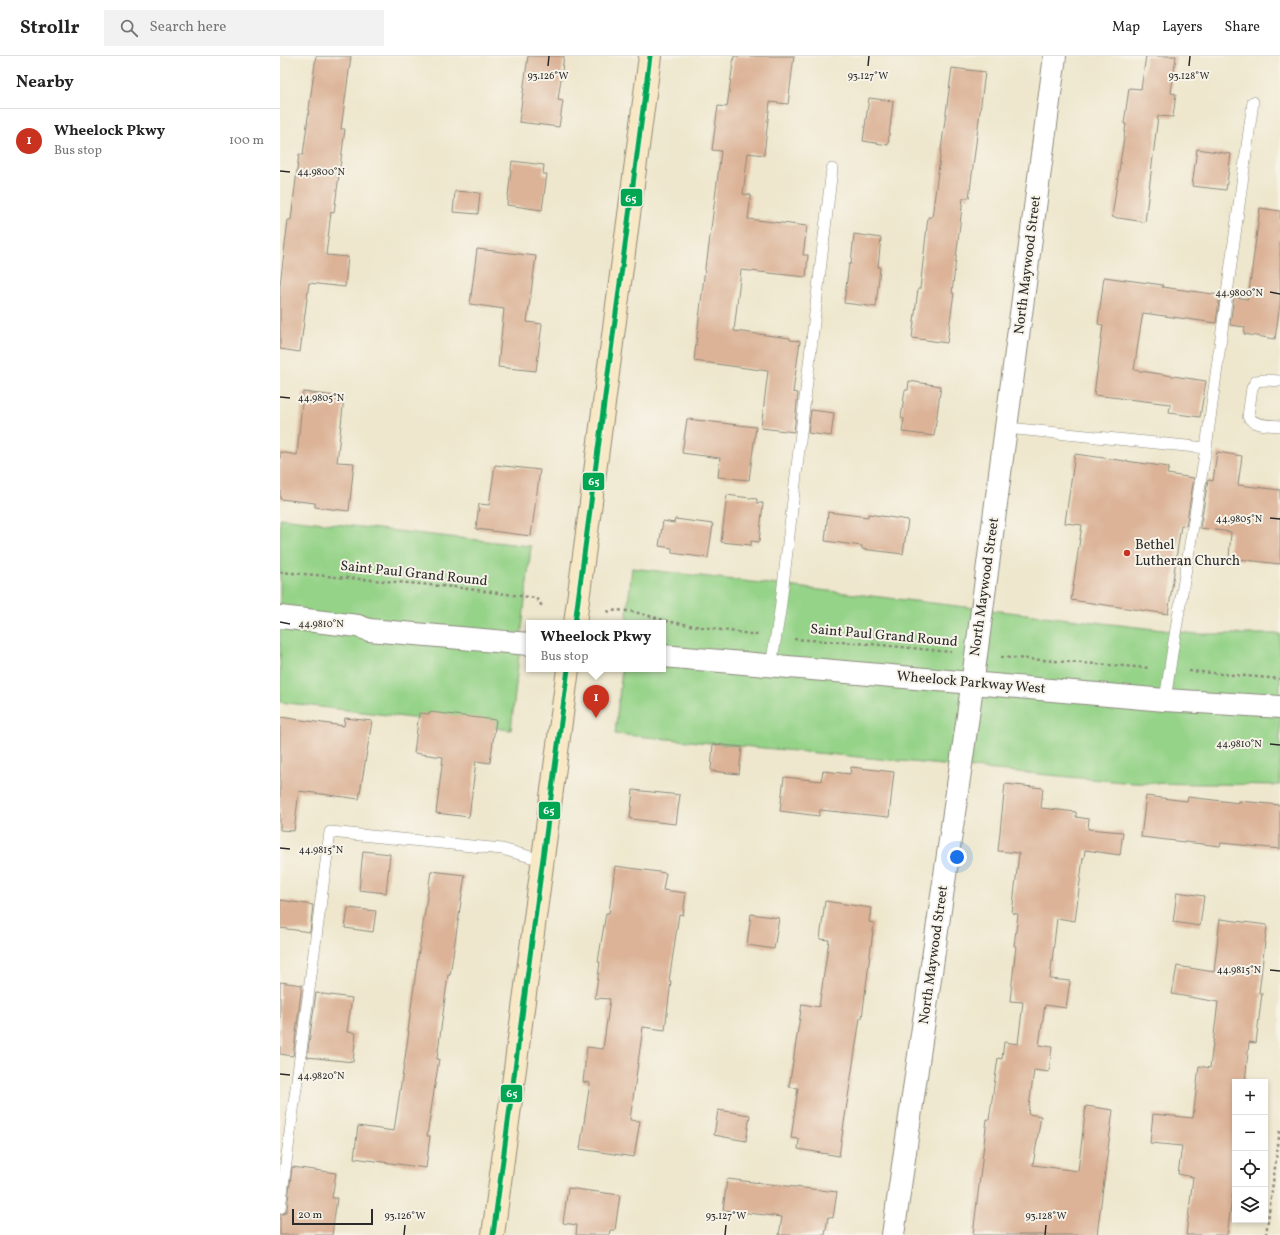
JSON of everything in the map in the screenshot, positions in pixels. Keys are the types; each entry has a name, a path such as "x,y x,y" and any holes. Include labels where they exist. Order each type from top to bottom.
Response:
{"main road":[{"path":"575,620 650,56"},
{"path":"493,1235 568,672"}],"street":[{"name":"North Maywood Street","path":"893,1235 964,751 1055,56"},
{"path":"280,617 358,626 369,630 526,644"},
{"name":"Wheelock Parkway West","path":"666,656 1165,700 1280,707"}],"lane":[{"path":"1165,700 1206,448 1254,102"},
{"path":"771,666 780,611 832,169"},
{"path":"1280,381 1256,381 1252,388 1248,416 1253,422 1280,426"},
{"path":"1007,428 1206,448"},
{"path":"280,1208 330,832 502,849 542,860"}],"path":[{"name":"Saint Paul Grand Round","path":"280,572 454,587 536,598 542,606"},
{"name":"Saint Paul Grand Round","path":"608,612 614,610 633,612 663,620"},
{"name":"Saint Paul Grand Round","path":"666,621 776,638 977,653 1007,658 1280,679"},
{"path":"1266,1235 1280,1130"}],"green space":[{"path":"280,518 531,546 511,730 280,702"},
{"path":"632,568 1197,634 1280,634 1280,785 1133,783 615,734 622,672 666,672 666,620 626,620"}],"building":[{"path":"316,56 351,56 341,129 345,129 334,213 331,212 326,255 348,257 345,287 309,283 300,352 280,349 280,285 288,220 291,220 299,154 303,155"},
{"path":"528,56 564,56 558,100 563,101 559,127 519,122"},
{"path":"734,56 794,56 788,104 770,102 764,155 748,153 743,194 751,195 748,219 807,226 803,255 808,255 806,277 741,270 734,331 790,338 790,340 800,341 793,392 798,393 794,432 761,428 768,371 694,361 721,151 712,150 718,106 727,107"},
{"path":"1146,56 1176,56 1171,93 1176,94 1173,117 1158,116 1145,222 1112,217 1126,124 1124,124 1129,88 1141,89"},
{"path":"952,68 985,72 969,198 963,198 952,293 954,293 947,343 912,338 918,289 920,289 928,217 932,217"},
{"path":"869,98 893,101 888,145 863,141"},
{"path":"1197,149 1231,154 1226,190 1192,186"},
{"path":"512,161 544,165 543,174 547,174 542,210 507,205"},
{"path":"455,191 480,193 478,214 453,212"},
{"path":"1260,208 1280,211 1280,304 1275,339 1244,334 1245,327 1230,325 1234,297 1248,299"},
{"path":"854,234 881,238 876,307 844,303 849,264 851,264"},
{"path":"477,249 536,256 527,322 542,324 536,371 498,367 504,309 470,304"},
{"path":"1104,277 1220,295 1216,323 1143,313 1140,330 1134,370 1206,381 1200,417 1169,413 1170,404 1094,395 1103,325 1098,324"},
{"path":"909,381 941,386 934,436 902,432 904,419 901,418 905,390 908,390"},
{"path":"303,392 344,397 337,462 354,463 349,511 315,507 315,503 280,499 280,452 297,455"},
{"path":"811,410 834,413 831,436 808,433"},
{"path":"687,419 756,427 749,480 718,477 720,458 682,453"},
{"path":"1217,452 1242,456 1238,485 1280,490 1280,564 1229,558 1231,532 1200,528 1208,480 1213,481"},
{"name":"Bethel Lutheran Church","path":"1075,454 1169,467 1167,474 1194,478 1186,526 1181,525 1168,614 1071,600 1082,525 1065,523"},
{"path":"495,465 540,470 531,536 476,529 479,504 489,505"},
{"path":"727,495 757,499 757,503 763,503 759,542 751,541 751,545 721,542"},
{"path":"828,512 868,517 868,514 908,520 903,554 862,549 862,546 825,541"},
{"path":"675,519 713,524 708,558 672,553 672,548 659,546 663,521 674,523"},
{"path":"430,712 496,720 490,763 476,761 469,817 436,813 443,757 414,753 419,713 430,714"},
{"path":"280,717 344,726 345,718 372,721 359,799 299,791 294,831 280,830"},
{"path":"713,744 742,747 739,774 711,771"},
{"path":"851,767 894,772 889,817 820,810 819,816 780,811 784,777 821,781 823,771 850,774"},
{"path":"1005,784 1043,788 1041,808 1076,812 1076,817 1089,819 1088,829 1123,832 1120,855 1085,850 1075,921 1057,918 1050,979 1070,981 1066,1008 1045,1005 1039,1045 1052,1047 1049,1072 1034,1070 1028,1114 1041,1116 1033,1165 1078,1171 1086,1106 1113,1110 1097,1235 973,1235 987,1119 989,1120 998,1058 1002,1059 1004,1042 1018,1044 1023,1002 1010,1001 1018,914 1012,913 1019,853 998,851"},
{"path":"633,790 680,795 676,824 630,819"},
{"path":"1146,796 1187,801 1188,797 1239,803 1239,801 1280,805 1280,849 1221,843 1220,846 1141,837"},
{"path":"363,851 390,854 386,893 359,890"},
{"path":"615,866 666,873 663,890 686,893 683,915 679,914 669,981 671,981 665,1030 643,1027 630,1120 640,1121 634,1157 580,1149 590,1083 583,1082 587,1047 603,1049 610,999 595,998 600,962 598,962 606,913 609,913"},
{"path":"431,871 465,875 450,975 448,975 437,1059 439,1059 427,1136 430,1136 426,1168 354,1158 358,1126 394,1131"},
{"path":"1177,892 1204,896 1200,926 1173,922"},
{"path":"280,900 313,905 310,932 280,928"},
{"path":"825,901 871,908 869,922 874,923 862,1018 860,1018 839,1156 798,1149 799,1139 791,1138 798,1088 789,1087 802,1004 819,1007 829,940 820,939"},
{"path":"348,908 376,911 373,932 345,928"},
{"path":"751,914 779,918 774,949 747,945"},
{"path":"1220,919 1267,925 1259,993 1262,993 1256,1043 1249,1042 1245,1079 1232,1079 1232,1198 1227,1235 1186,1235 1193,1177 1178,1174 1182,1146 1150,1143 1153,1114 1193,1118 1199,1066 1210,1068 1218,1002 1172,994 1177,966 1214,972"},
{"path":"280,982 302,985 293,1056 280,1054"},
{"path":"316,993 352,998 347,1032 356,1033 353,1062 307,1057"},
{"path":"718,1110 750,1115 746,1141 714,1135"},
{"path":"292,1167 336,1173 332,1198 337,1198 332,1235 280,1235 280,1215 285,1213 287,1209"},
{"path":"727,1179 837,1192 833,1218 828,1217 825,1235 779,1235 782,1217 723,1210"},
{"path":"568,1188 620,1195 615,1230 610,1230 609,1235 576,1235 577,1225 563,1223"}],"transit line":[{"name":"65","path":"575,620 650,56"},
{"name":"65","path":"493,1235 568,672"}],"place":[{"name":"Bethel Lutheran Church","path":"1127,553"},
{"name":"Wheelock Pkwy","path":"596,718"}]}
